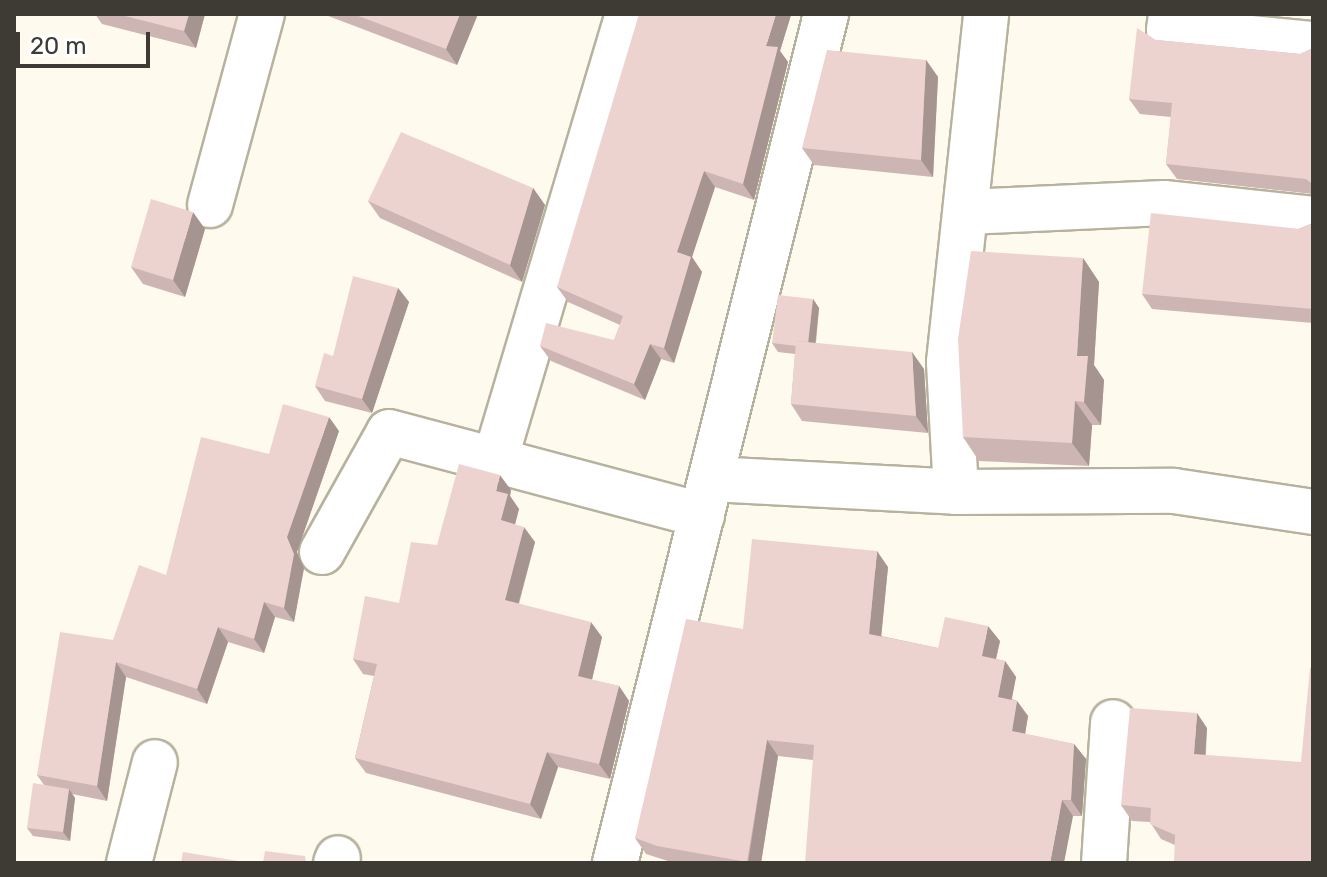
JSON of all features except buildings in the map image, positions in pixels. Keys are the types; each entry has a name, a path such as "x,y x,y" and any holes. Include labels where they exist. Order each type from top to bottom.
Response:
{"street":[{"path":"210,205 262,14"},
{"path":"495,460 628,14"},
{"path":"615,863 826,14"},
{"path":"956,492 949,362 986,14"},
{"path":"1171,14 1169,30 1313,44"},
{"path":"967,212 1164,203 1313,219"},
{"path":"322,552 389,432 495,460 706,497 1174,491 1313,512"},
{"path":"1104,863 1113,722"},
{"path":"129,863 155,762"}]}
